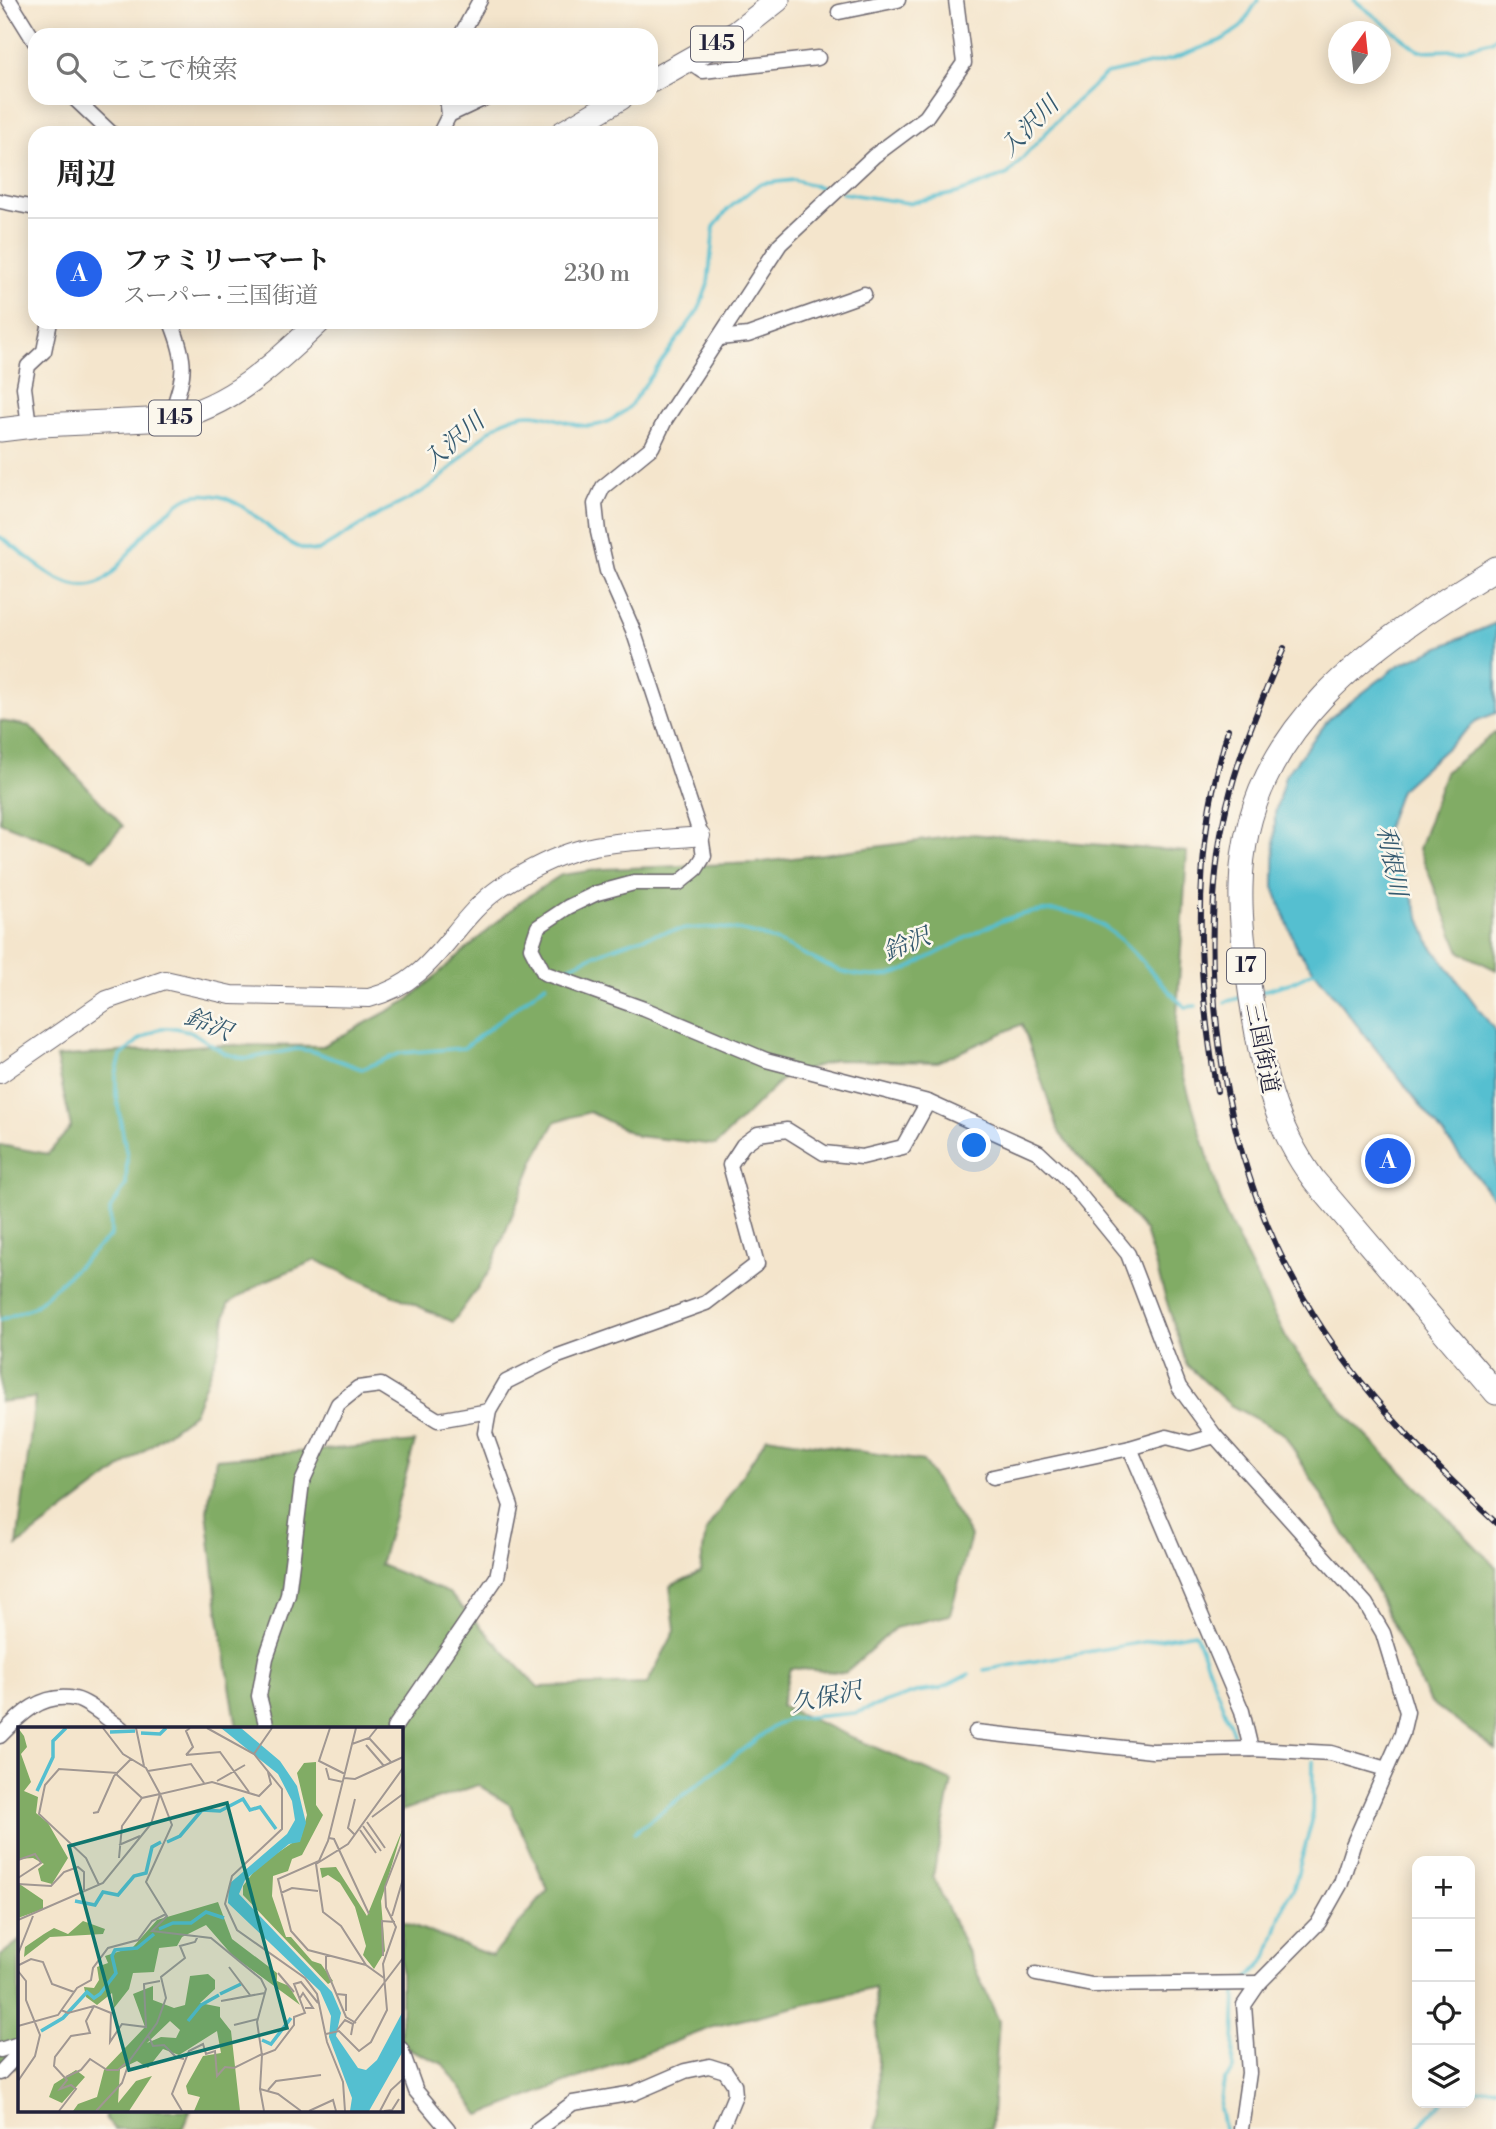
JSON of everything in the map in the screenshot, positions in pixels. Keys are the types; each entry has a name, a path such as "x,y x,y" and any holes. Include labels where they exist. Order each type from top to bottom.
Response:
{"highway":[{"name":"145","path":"658,77 736,33 778,0"},
{"path":"574,126 609,105"},
{"name":"145","path":"0,430 29,426 170,419 212,405 272,367 312,329"},
{"name":"三国街道","path":"1496,568 1360,662 1321,696 1300,720 1283,744 1259,797 1244,856 1241,886 1244,950 1258,1046 1277,1120 1290,1147 1314,1181 1496,1393"}],"street":[{"path":"9,0 28,31"},
{"path":"465,28 480,0"},
{"path":"839,12 898,0"},
{"path":"956,0 964,63 926,117 874,156 780,244 665,420 652,447 603,487 595,504 597,532 607,571 633,630 701,836 704,856 696,869 679,883 634,883 597,893 568,907 538,927 531,948 544,973 643,1009 765,1060 928,1102 1038,1152 1066,1178 1128,1254 1179,1387 1215,1436 1366,1604 1383,1633 1407,1712 1402,1734 1353,1845 1341,1883 1319,1922 1259,1983 1244,2005 1249,2073 1241,2129"},
{"path":"687,61 703,71 818,58"},
{"path":"81,105 104,126"},
{"path":"444,126 449,115 448,105"},
{"path":"449,115 470,105"},
{"path":"0,201 28,207"},
{"path":"719,338 748,335 864,294"},
{"path":"29,426 24,387 28,366 44,351 49,329"},
{"path":"170,419 185,373 183,353 174,329"},
{"path":"0,1074 107,1000 165,980 231,995 369,998 388,993 424,971 472,912 501,888 554,860 579,849 701,836"},
{"path":"395,1727 497,1577 511,1506 485,1433 489,1411 506,1382 558,1356 706,1303 757,1264 730,1165 743,1144 758,1134 787,1130 824,1153 862,1157 903,1147 928,1102"},
{"path":"267,1727 259,1696 266,1658 288,1595 302,1482 338,1404 358,1388 382,1385 438,1420 489,1411"},
{"path":"993,1476 1130,1448 1167,1437 1190,1443 1215,1436"},
{"path":"1130,1448 1242,1710 1251,1749"},
{"path":"0,1736 31,1706 47,1699 76,1699 119,1727"},
{"path":"976,1732 1152,1751 1251,1749 1331,1753 1386,1769"},
{"path":"1036,1974 1092,1985 1259,1983"},
{"path":"0,2050 18,2044"},
{"path":"402,2052 416,2091 448,2129"},
{"path":"0,2073 18,2054"},
{"path":"538,2129 573,2103 634,2093 685,2071 709,2066 724,2071 734,2084 735,2095 721,2129"}],"green space":[{"path":"0,721 30,726 123,826 93,859 0,822"},
{"path":"1496,732 1496,970 1460,952 1419,849 1445,772"},
{"path":"971,834 1187,852 1175,1048 1225,1213 1287,1340 1346,1415 1496,1567 1496,1750 1429,1701 1365,1567 1284,1434 1230,1405 1186,1364 1145,1231 1060,1134 1022,1024 938,1062 834,1060 783,1078 716,1145 637,1136 590,1112 556,1121 535,1159 489,1272 453,1322 316,1260 265,1281 228,1304 218,1351 194,1413 17,1546 35,1398 0,1402 0,1145 48,1154 71,1127 56,1057 207,1045 323,1046 407,1001 521,901 561,875 603,869 756,863"},
{"path":"767,1437 923,1461 971,1536 950,1615 895,1628 845,1673 790,1668 781,1706 952,1781 933,1876 999,2021 991,2129 875,2129 880,2113 875,1988 716,2026 480,2115 443,2064 402,2045 402,1921 492,1956 548,1890 510,1805 478,1785 402,1811 402,1727 237,1727 218,1612 207,1511 216,1459 415,1442 380,1565 449,1593 538,1687 647,1684 675,1631 670,1586 700,1572 706,1531"},
{"path":"18,1942 18,2068 0,2068 0,1956"},
{"path":"104,2112 190,2112 182,2129 114,2129"}],"water":[{"name":"利根川","path":"1496,623 1496,713 1478,720 1400,790 1386,829 1430,944 1496,1032 1496,1201 1297,949 1274,887 1275,813 1285,776 1330,718 1400,664"}],"waterway":[{"name":"入沢川","path":"842,193 908,203 958,193 1008,174 1070,107 1106,74 1172,59 1222,40 1241,27 1258,0"},
{"name":"入沢川","path":"1354,0 1419,51 1457,50 1492,41 1496,37"},
{"name":"入沢川","path":"0,537 56,578 71,584 94,585 111,574 163,516 181,502 196,495 216,496 233,501 287,541 318,551 429,487 487,432 508,419 525,414 540,415 581,425 596,425 611,420 629,407 699,309 708,284 714,227 728,209 759,184 794,180 831,190"},
{"name":"鈴沢","path":"562,970 644,937 700,928 757,934 847,973 890,975 908,969 1000,922 1041,911 1062,911 1083,916 1111,932 1185,1007 1196,1006"},
{"name":"鈴沢","path":"1262,991 1290,983 1315,971"},
{"name":"鈴沢","path":"0,1320 34,1307 111,1235 110,1210 126,1185 127,1156 116,1095 116,1075 121,1056 140,1039 161,1028 176,1028 192,1032 224,1053 245,1059 297,1049 312,1051 362,1069 401,1053 464,1048 546,984"},
{"name":"鈴沢","path":"1225,1002 1239,998"},
{"name":"久保沢","path":"984,1670 1195,1633 1233,1733"},
{"name":"久保沢","path":"634,1833 771,1728 788,1719 855,1713 916,1692 939,1689 969,1674"},
{"name":"久保沢","path":"1248,1978 1267,1958 1287,1898 1293,1890 1312,1821 1313,1761"},
{"name":"久保沢","path":"1224,2129 1220,2108 1224,2081 1233,2070 1236,1993"},
{"name":"久保沢","path":"1475,2090 1496,2087"},
{"name":"久保沢","path":"1416,2129 1437,2108"}],"railway":[{"path":"1284,648 1253,723 1228,800 1218,854 1213,913 1213,974 1218,1034 1242,1153 1261,1210 1286,1265 1334,1346 1399,1426 1496,1523"},
{"path":"1217,1091 1203,989 1202,887 1210,807 1228,729"}],"place":[{"name":"ファミリーマート","path":"1388,1161"}]}
